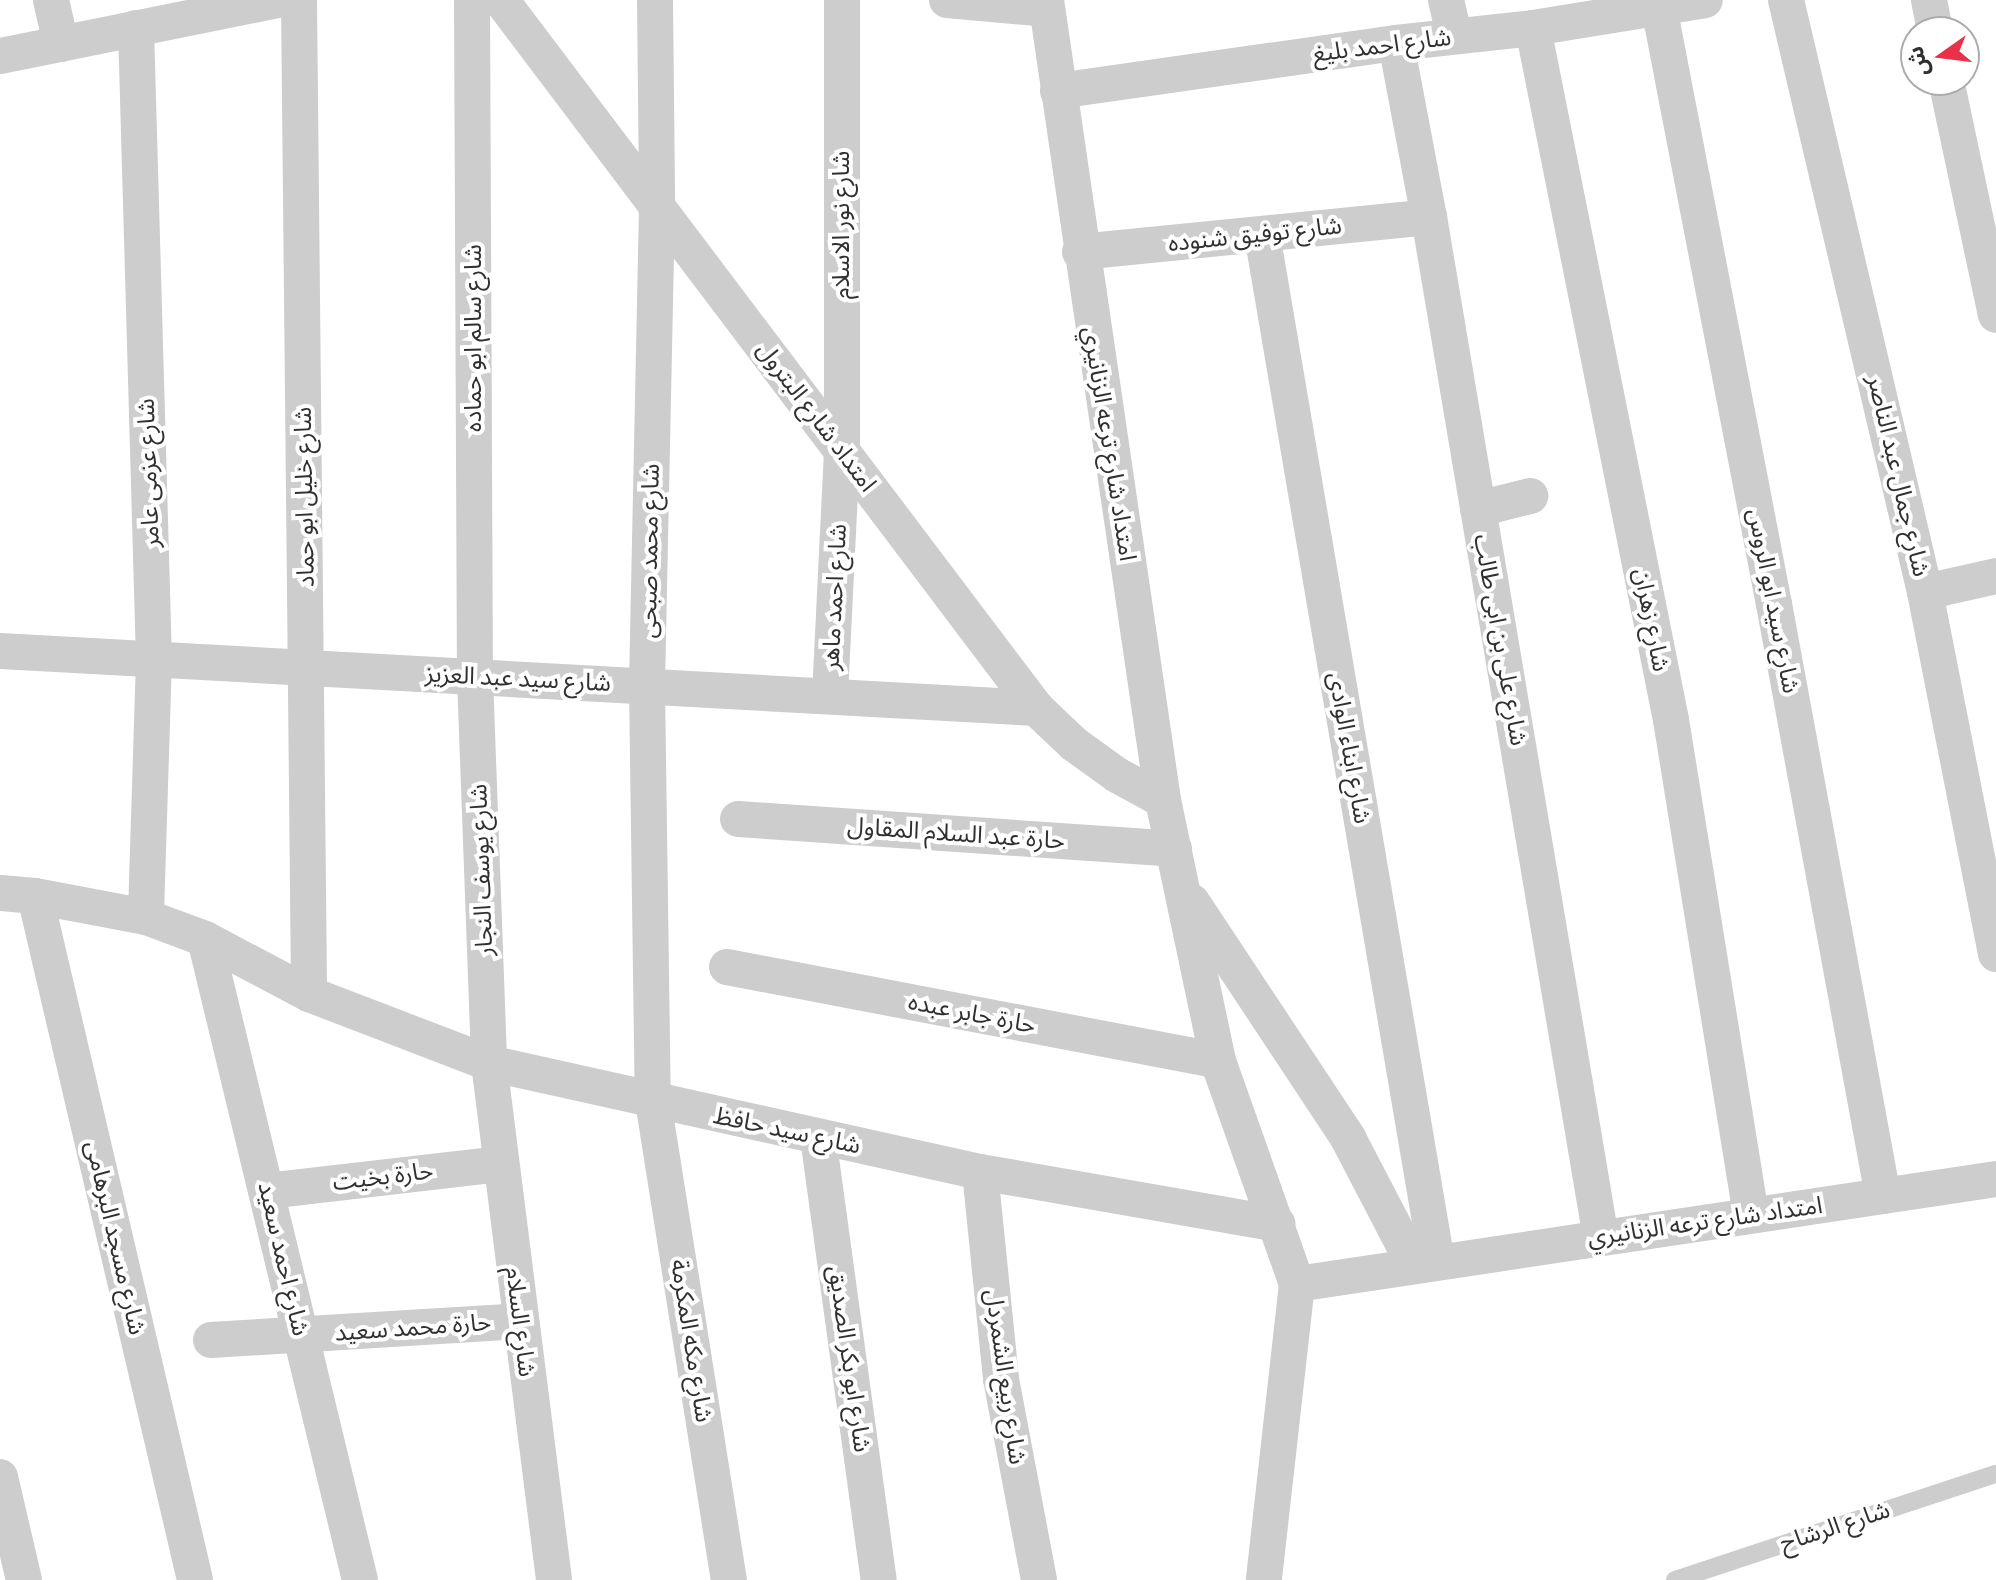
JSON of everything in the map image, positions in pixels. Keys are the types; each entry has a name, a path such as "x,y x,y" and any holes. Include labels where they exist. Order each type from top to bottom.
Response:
{"street":[{"path":"51,0 61,44"},
{"path":"0,56 136,28 218,6 277,0"},
{"name":"شارع خليل ابو حماد","path":"299,0 309,994"},
{"name":"شارع سالم ابو حماده","path":"472,0 475,677"},
{"name":"امتداد شارع البترول","path":"501,0 1036,708 1074,744 1117,775 1163,800"},
{"name":"شارع محمد صبحى","path":"653,1101 647,686 657,207 655,0"},
{"name":"شارع نور الاسلام","path":"842,0 842,451"},
{"path":"947,0 1046,4"},
{"path":"1446,0 1454,36"},
{"name":"شارع احمد بليغ","path":"1058,91 1396,43 1533,28 1580,10 1659,7 1705,0"},
{"name":"شارع جمال عبد الناصر","path":"1786,0 1925,592 1996,954"},
{"name":"امتداد شارع ترعه الزنانيري","path":"1046,4 1080,252 1163,800 1218,1061 1297,1284 1264,1580"},
{"name":"شارع سيد ابو الروس","path":"1659,7 1777,619 1883,1196"},
{"name":"شارع عزمى عامر","path":"136,28 154,659 146,917"},
{"name":"شارع زهران","path":"1533,28 1671,720 1751,1215"},
{"name":"شارع على بن ابى طالب","path":"1396,43 1429,217 1601,1238"},
{"path":"1949,96 1996,315"},
{"name":"شارع توفيق شنوده","path":"1080,252 1429,217"},
{"name":"شارع ابناء الوادى","path":"1262,234 1425,1264"},
{"name":"شارع احمد ماهر","path":"830,696 842,451"},
{"path":"1478,509 1530,496"},
{"path":"1925,592 1996,576"},
{"name":"شارع سيد عبد العزيز","path":"0,651 1036,708"},
{"name":"شارع يوسف النجار","path":"475,677 489,1063"},
{"name":"حارة عبد السلام المقاول","path":"738,819 1174,849"},
{"name":"امتداد شارع ترعه الزنانيري","path":"1182,888 1348,1138 1425,1264"},
{"name":"شارع سيد حافظ","path":"17,894 146,917 205,939 309,994 489,1063 980,1172 1277,1224"},
{"name":"شارع مسجد البرهامى","path":"17,894 195,1580"},
{"name":"شارع احمد سعيد","path":"205,939 360,1580"},
{"name":"حارة جابر عبده","path":"727,967 1218,1061"},
{"name":"شارع السلام","path":"489,1063 499,1164 554,1580"},
{"name":"شارع مكه المكرمة","path":"653,1101 729,1580"},
{"name":"شارع ابو بكر الصديق","path":"818,1137 879,1580"},
{"name":"حارة بخيت","path":"267,1191 499,1164"},
{"name":"شارع ربيع الشمردل","path":"980,1172 1001,1379 1039,1580"},
{"name":"امتداد شارع ترعه الزنانيري","path":"1297,1284 1996,1179"},
{"name":"حارة محمد سعيد","path":"211,1340 519,1321"},
{"path":"0,1477 24,1580"}],"lane":[{"name":"شارع الرشاح","path":"1675,1580 1996,1474"}]}
